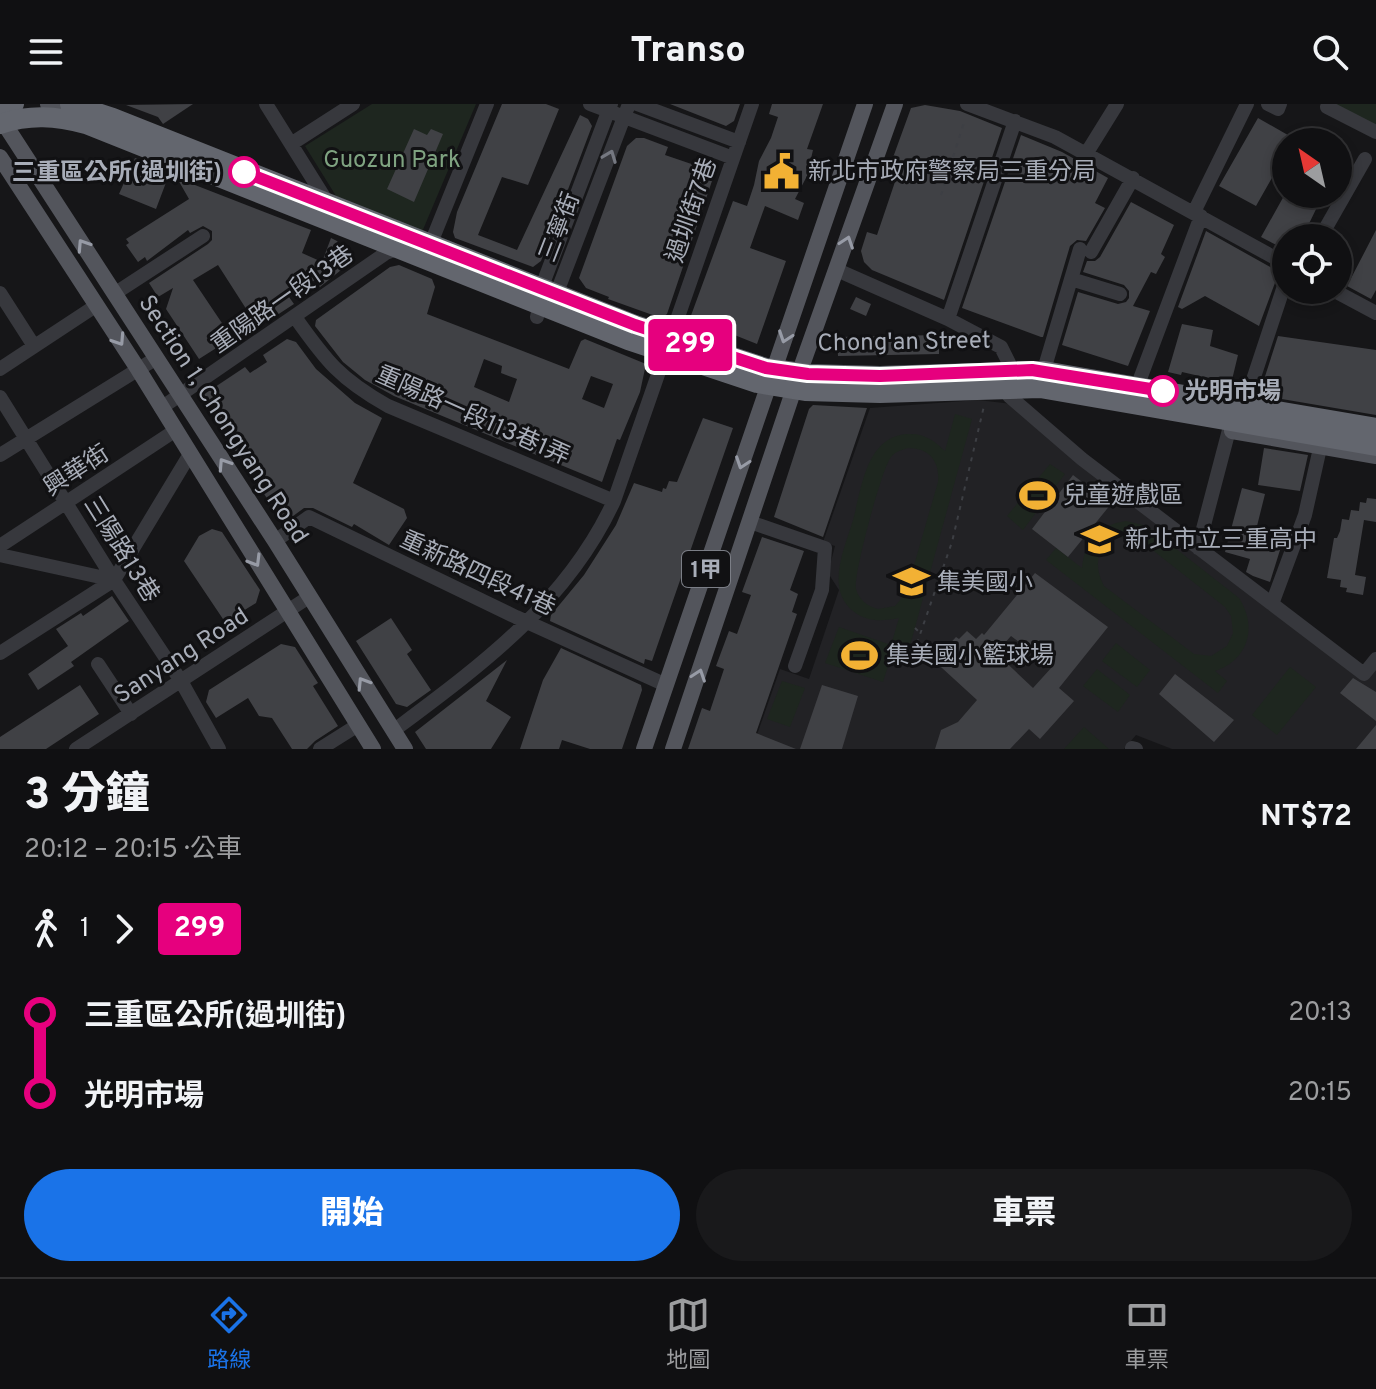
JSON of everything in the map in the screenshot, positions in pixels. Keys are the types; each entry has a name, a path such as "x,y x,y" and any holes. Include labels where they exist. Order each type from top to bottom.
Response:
{"highway":[{"path":"70,104 113,118 635,325 766,368 808,374 880,376 1044,371 1376,428"},
{"path":"1,122 26,107"},
{"path":"1,122 51,117 86,124 613,334 757,383 805,391 880,393 1040,388 1376,446"}],"main road":[{"path":"48,104 541,298 672,343 685,363 767,389 814,400 872,402 1009,396 1076,402 1376,456"},
{"path":"85,104 95,123"},
{"name":"1甲","path":"644,749 865,104"},
{"name":"1甲","path":"673,749 801,368 895,104"},
{"path":"26,107 95,123"},
{"name":"Section 1, Chongyang Road","path":"1,122 275,541 405,749"},
{"name":"Section 1, Chongyang Road","path":"0,157 138,369 373,749"},
{"path":"373,232 385,239 388,246 386,253"},
{"name":"Chong'an Street","path":"672,343 693,344 757,363 801,368 1046,363 1376,419"}],"street":[{"path":"266,104 326,196 334,217"},
{"path":"291,144 353,104"},
{"name":"重陽路一段13巷","path":"161,408 386,253 433,238 487,104"},
{"path":"590,104 627,110 733,158"},
{"path":"637,104 739,142"},
{"name":"過圳街7巷","path":"393,731 473,671 530,621 566,579 596,536 614,501 672,343 752,104"},
{"path":"968,104 1015,121 1086,154 1272,256"},
{"path":"1086,154 1117,104"},
{"path":"1140,379 1197,214 1247,104"},
{"path":"1268,104 1278,109 1280,104"},
{"path":"1328,104 1327,107 1376,132"},
{"name":"三寧街","path":"541,298 544,281 610,108"},
{"name":"三寧街","path":"541,298 559,287 627,110"},
{"path":"948,319 1015,121"},
{"path":"1328,224 1365,159"},
{"path":"1046,363 1071,279 1133,178"},
{"path":"114,294 203,236"},
{"name":"Chong'an Street","path":"837,270 948,319 1001,347 1009,363"},
{"path":"1071,279 1120,294"},
{"path":"0,293 34,346"},
{"path":"537,317 541,298"},
{"path":"1352,298 1374,308"},
{"path":"1198,548 1229,430 1247,398 1278,304"},
{"path":"0,369 97,305"},
{"name":"重陽路一段113巷1弄","path":"295,317 326,361 365,393 388,406 614,501"},
{"path":"0,455 155,359"},
{"path":"1009,363 1009,396 1082,459 1364,674 1376,659"},
{"name":"三陽路13巷","path":"0,397 181,681 219,749"},
{"name":"興華街","path":"0,546 176,430"},
{"path":"1272,604 1305,515 1320,448"},
{"path":"0,653 114,580 190,454"},
{"name":"重新路四段41巷","path":"275,541 309,517 666,685"},
{"path":"750,522 825,548 822,590 795,666"},
{"path":"0,555 114,580"},
{"name":"Sanyang Road","path":"76,749 309,597"},
{"path":"98,664 131,714"},
{"path":"320,749 358,725"}],"path":[{"path":"941,195 968,104"},
{"path":"905,659 916,646 952,542 986,397"},
{"path":"915,628 920,634"}],"shaded area":[{"path":"978,400 1012,404 1366,680 1376,668 1376,749 1172,749 1136,735 1124,749 752,749 780,669 809,679 839,590 828,573 835,546 823,542 870,408"}],"green space":[{"name":"Guozun Park","path":"372,104 476,104 422,232 336,196 305,146"},
{"path":"1332,104 1376,104 1376,127"},
{"path":"955,414 972,419 908,653 893,650 883,682 825,663 839,627 891,645 899,618 864,618 845,602 840,591 842,555 868,466 883,444 894,437 908,434 929,438 945,451","holes":["915,449 932,457 938,482 906,593 895,606 878,609 864,602 856,589 863,544 881,480 891,457 901,450"]},
{"name":"兒童遊戲區","path":"1050,464 1065,474 1023,530 1007,516"},
{"path":"1126,521 1147,526 1239,598 1248,620 1246,641 1235,659 1215,671 1227,681 1218,693 1046,560 1056,548 1082,568 1090,542 1101,530","holes":["1121,537 1141,541 1225,607 1231,616 1233,633 1227,646 1211,656 1194,654 1104,586 1098,564 1106,545"]},
{"path":"1116,643 1150,670 1137,687 1102,661"},
{"path":"1290,667 1316,687 1277,735 1252,715"},
{"path":"1097,669 1130,695 1118,712 1083,686"},
{"path":"782,681 805,688 790,727 767,719"},
{"path":"1084,727 1109,749 1064,749"}],"building":[{"path":"193,104 163,124 158,117 126,105"},
{"path":"502,104 546,104 559,109 528,185 502,177 478,235 517,250 580,115 588,119 592,126 541,261 533,267 455,238 453,232 457,212"},
{"path":"670,104 740,104 734,121 726,126"},
{"path":"772,104 823,104 807,149 813,150 807,176 795,199 804,203 798,220 765,206 750,248 786,261 757,344 722,330 719,339 693,330 689,321 733,201 747,206 759,161 778,117 769,114"},
{"path":"925,105 960,111 1002,128 944,300 872,270 864,262 861,251 867,232 877,235 900,167 891,163 911,108"},
{"path":"1258,118 1276,128 1272,128 1272,178 1256,206 1219,186"},
{"path":"414,129 427,135 431,129 443,134 414,202 387,189"},
{"path":"1021,135 1062,152 1108,178 1095,203 1105,208 1086,241 1077,240 1070,246 1043,337 962,308"},
{"path":"636,138 668,147 665,155 715,172 667,314 661,318 608,299 586,288 579,278 627,146"},
{"path":"135,158 170,172 156,209 119,194"},
{"path":"177,178 311,230 302,253 322,262 331,238 337,241 348,256 346,266 320,287 315,280 289,297 294,304 268,321 262,312 252,318 218,265 193,280 232,338 199,359 166,309 173,288 158,297 149,283 208,244 212,240 212,231 203,226 190,233 188,230 147,261 145,257 138,262 126,245 129,243 126,239 189,199"},
{"path":"1131,202 1174,225 1161,254 1165,257 1156,274 1151,272 1133,306 1150,311 1128,366 1062,345 1078,292 1118,304 1129,298 1129,291 1124,285 1083,272 1087,261 1100,257"},
{"path":"1277,208 1317,208 1309,224 1272,224 1272,243 1261,237"},
{"path":"1376,230 1376,290 1371,299 1352,289 1352,276"},
{"path":"1206,231 1272,268 1272,291 1259,326 1205,296 1182,309 1178,307"},
{"path":"399,265 432,279 435,287 427,314 569,369 581,341 585,339 646,364 640,392 620,440 617,439 602,482 394,396 365,380 343,362 315,326 316,320 390,267","holes":["484,359 502,366 501,373 517,379 509,402 474,387","591,376 613,384 604,408 582,399"]},
{"path":"856,297 871,304 866,316 850,309"},
{"path":"1182,324 1213,330 1210,346 1238,355 1231,384 1208,381 1208,378 1182,372 1181,375 1168,372"},
{"path":"939,335 939,354 838,356 837,337"},
{"path":"1278,336 1376,350 1376,415 1259,395"},
{"path":"287,339 296,342 316,369 355,403 382,418 353,483 404,509 407,518 389,545 354,524 352,527 313,508 304,508 282,521 200,397 245,367 250,373 267,362 263,355"},
{"path":"813,405 867,408 823,537 774,517 809,409"},
{"path":"703,418 733,428 652,661 645,659 644,664 550,621 551,615 584,575 616,525 634,483 662,492 669,481 677,482"},
{"path":"1264,448 1308,455 1300,491 1258,485"},
{"path":"1073,475 1111,504 1068,557 1032,529"},
{"path":"1242,488 1265,494 1253,542 1280,550 1270,582 1246,572 1250,559 1225,552"},
{"path":"1367,498 1376,499 1376,522 1364,520 1355,575 1366,577 1363,595 1346,592 1347,588 1340,587 1341,580 1327,578 1334,538 1340,531 1342,519 1349,520 1351,510 1359,511 1360,502 1366,503"},
{"path":"212,529 222,532 260,590 256,603 225,622 184,561 199,536"},
{"path":"762,537 804,551 790,590 798,594 792,612 797,614 756,733 796,749 688,749 702,708 710,711 724,669 716,666 729,631 737,634 751,595 742,592"},
{"path":"1035,573 1108,627 1059,688 1074,701 1040,739 1029,729 1010,749 935,749 941,730 958,722 977,700 930,657 937,649 942,652 956,637 959,639 967,631 976,639 982,633 984,635","holes":["1011,636 1052,667 1033,688 996,653"]},
{"path":"112,596 129,621 71,662 74,666 38,690 28,674 68,646 56,629 81,613 83,616"},
{"path":"391,618 412,650 407,654 431,690 407,707 396,704 356,641"},
{"path":"281,644 295,647 318,683 313,686 338,726 307,749 292,749 272,718 259,716 248,698 216,718 206,702 209,690"},
{"path":"561,648 641,685 622,749 590,749 562,740 559,749 520,749 543,680"},
{"path":"507,660 486,701 511,717 491,749 426,749 415,732"},
{"path":"1175,674 1234,720 1214,742 1159,694"},
{"path":"1353,678 1376,692 1376,721 1340,693"},
{"path":"80,685 99,714 46,749 0,749 0,737"},
{"path":"822,685 858,696 842,749 800,749"},
{"path":"1376,725 1376,749 1356,749"}],"bus line":[{"name":"299","path":"244,172 635,325 766,368 808,374 880,376 1032,370 1163,391"}],"place":[{"name":"新北市政府警察局三重分局","path":"782,171"},
{"name":"三重區公所(過圳街)","path":"244,172"},
{"name":"光明市場","path":"1163,391"},
{"name":"兒童遊戲區","path":"1037,495"},
{"name":"新北市立三重高中","path":"1099,539"},
{"name":"集美國小","path":"911,582"},
{"name":"集美國小籃球場","path":"860,655"}]}
